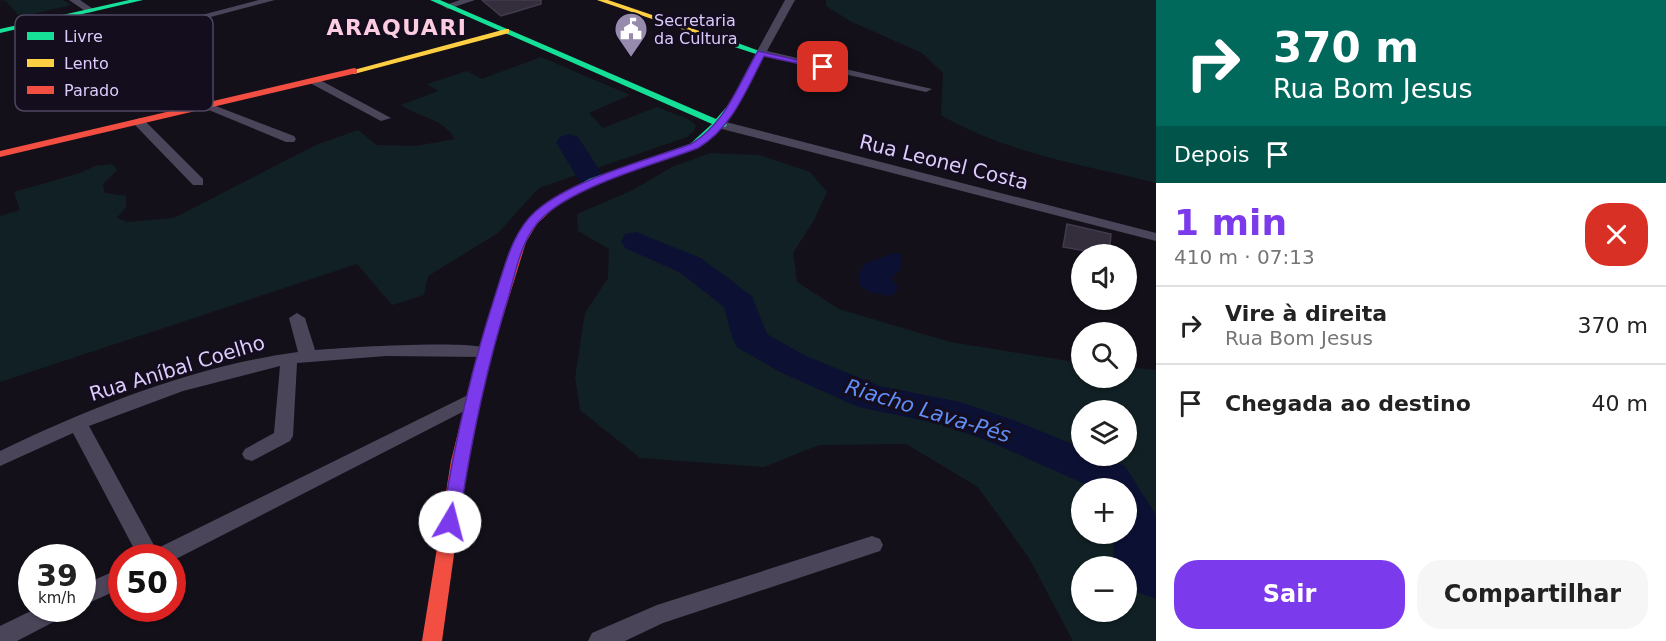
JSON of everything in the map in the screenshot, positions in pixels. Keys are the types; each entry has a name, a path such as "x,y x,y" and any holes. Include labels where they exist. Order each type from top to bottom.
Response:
{"main road":[{"path":"74,15 140,0"},
{"path":"434,0 722,125"},
{"path":"432,641 459,462 472,400 484,351 526,229 541,213 583,187 694,146 722,125 761,53 724,43 611,1"},
{"path":"0,32 15,29"},
{"path":"213,105 506,31"},
{"path":"724,43 744,60 747,67 746,81"},
{"path":"0,154 186,111"}],"street":[{"path":"75,0 91,11"},
{"path":"209,15 270,0"},
{"path":"448,6 470,0"},
{"path":"790,0 761,53 926,89"},
{"path":"314,81 385,118"},
{"path":"213,108 290,139"},
{"path":"139,122 198,182"},
{"name":"Rua Leonel Costa","path":"722,125 1156,237"},
{"path":"297,318 308,357"},
{"name":"Rua Aníbal Coelho","path":"0,459 77,422 239,369 289,359 353,352 484,351"},
{"path":"252,454 283,436 289,359"},
{"path":"186,544 472,400"},
{"path":"77,422 142,544"},
{"path":"600,641 657,615 872,545"},
{"path":"0,638 31,622"}],"shaded area":[{"path":"0,0 63,0 71,5 28,15 18,15 6,1"},
{"path":"826,0 1156,0 1156,183 1018,148 966,128 941,115 943,73 922,53 850,21 826,6"},
{"path":"541,57 630,95 589,113 603,128 657,107 688,119 696,125 694,131 687,137 539,188 498,233 428,276 424,295 392,305 357,264 0,382 0,216 20,210 14,192 80,173 95,166 112,164 117,170 103,184 105,193 126,196 126,207 117,218 127,222 174,218 316,145 358,130 377,145 416,146 455,139 438,123 401,105 438,91 427,84 467,71 482,79"},
{"path":"710,153 759,155 810,172 827,192 813,222 793,253 797,282 839,309 950,342 1071,361 1071,388 1137,388 1137,368 1156,370 1156,641 1073,641 1029,558 978,487 906,444 819,445 764,467 640,458 580,410 575,378 585,313 608,278 609,249 578,231 577,214 633,190 672,167"},
{"path":"895,253 902,255 900,271 891,277 898,288 892,296 872,293 859,285 859,274 864,264"}],"building":[{"path":"482,0 541,0 541,4 501,16"},
{"path":"1067,224 1111,234 1110,244 1071,244 1071,248 1063,247"}],"waterway":[{"name":"Riacho Lava-Pés","path":"569,142 589,175"},
{"name":"Riacho Lava-Pés","path":"636,241 690,265 740,303 751,340 793,364 872,398 946,412 1002,431 1111,478"},
{"name":"Riacho Lava-Pés","path":"1136,544 1136,562 1156,579"}],"traffic: fast":[{"path":"72,15 139,0"},
{"path":"434,0 722,125"},
{"path":"0,31 15,28"},
{"path":"550,206 593,181 694,146 706,137 734,104 761,53 713,37"}],"traffic: slow":[{"path":"601,0 713,37"},
{"path":"354,71 506,31"}],"traffic: jam":[{"path":"213,104 354,71"},
{"path":"0,154 183,111"},
{"path":"432,641 459,461 483,359 520,242 533,222 550,206"}],"place":[{"name":"Secretaria da Cultura","path":"631,58"}],"district":[{"name":"ARAQUARI","path":"397,27"}],"route":[{"path":"450,522 459,462 484,351 526,229 556,201 573,192 694,146 708,138 722,125 761,53 823,67"}]}
